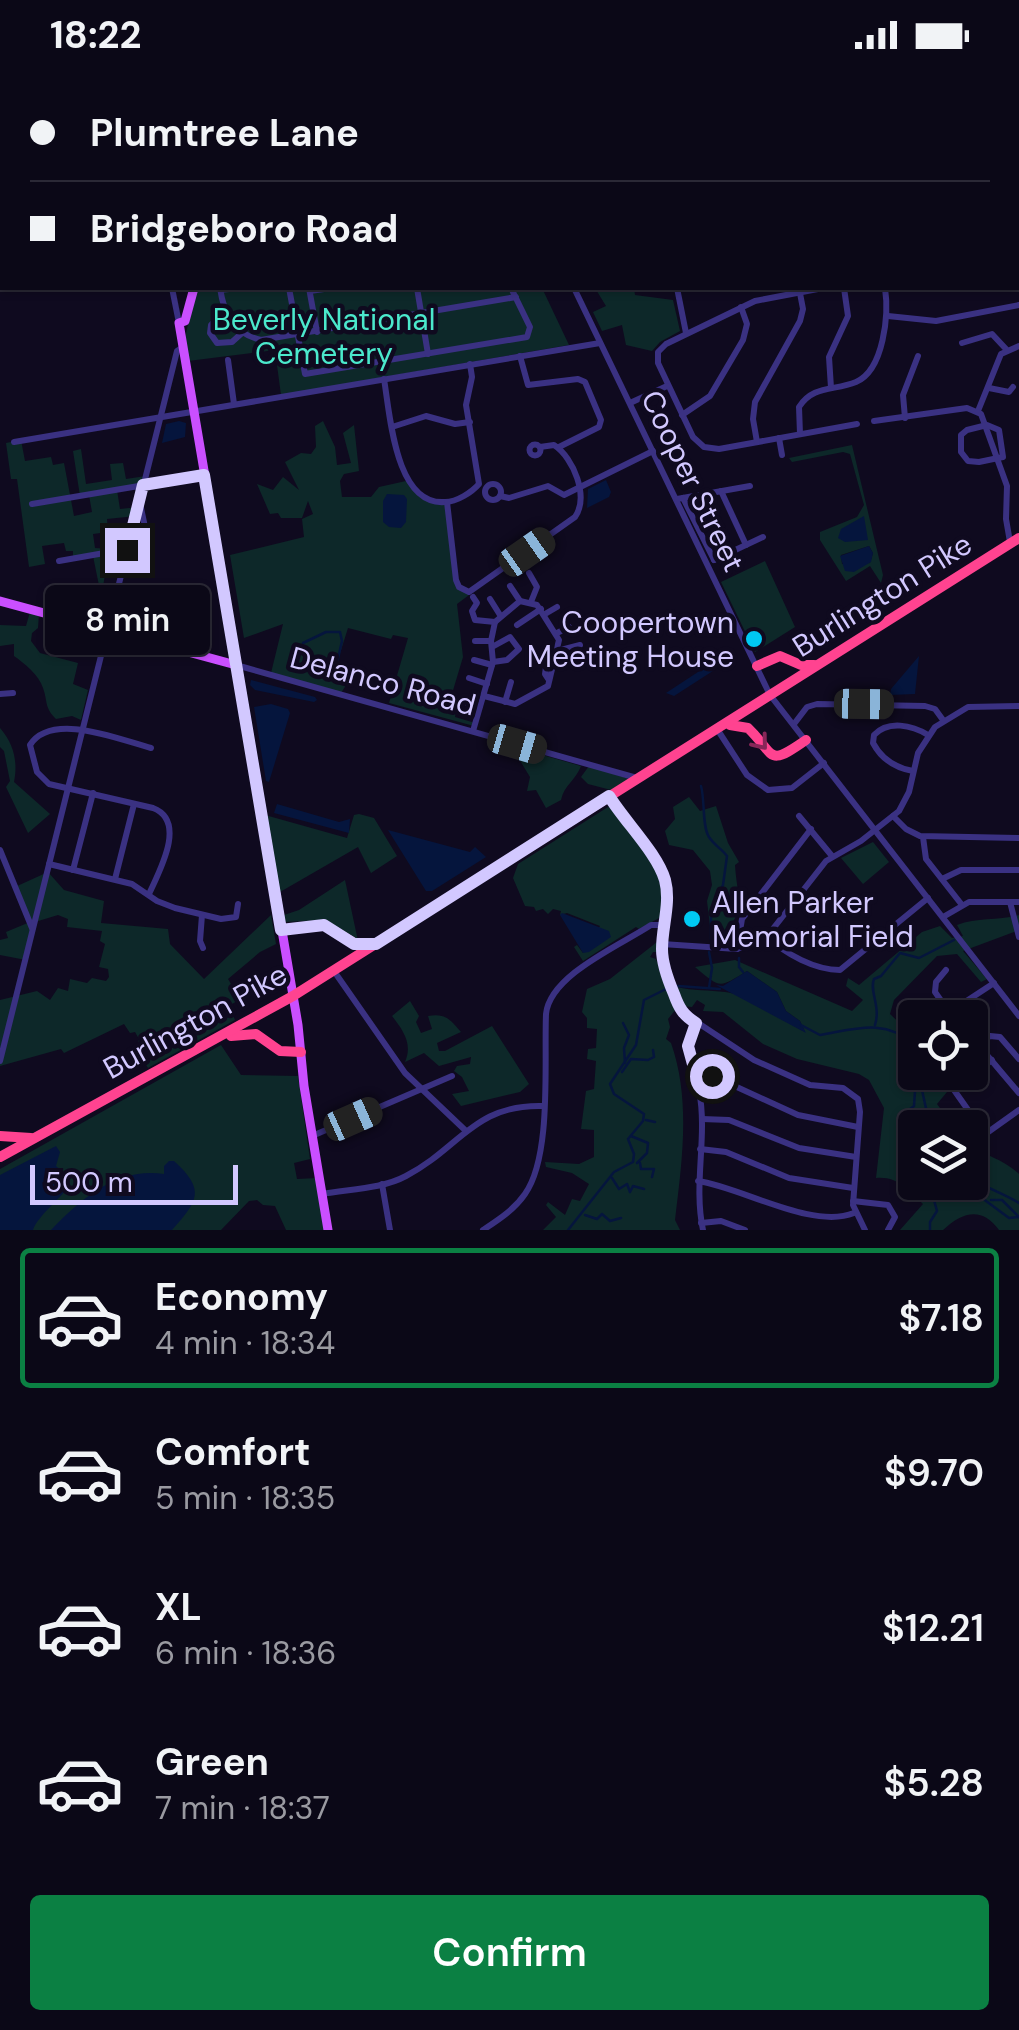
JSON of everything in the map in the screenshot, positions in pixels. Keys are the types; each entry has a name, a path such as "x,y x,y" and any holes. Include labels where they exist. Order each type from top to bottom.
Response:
{"highway":[{"name":"Burlington Pike","path":"0,1160 293,998 1016,541"},
{"name":"Burlington Pike","path":"0,1160 336,974 638,778 1016,541"},
{"path":"757,666 780,656 801,665 820,664"},
{"path":"730,725 748,728 774,757 806,740"},
{"path":"281,930 324,925 354,944 376,944"},
{"path":"230,1036 256,1034 280,1052 301,1052"},
{"path":"0,1136 37,1137"}],"main road":[{"path":"192,290 181,335 330,1230"},
{"name":"Delanco Road","path":"0,600 236,665"}],"street":[{"path":"0,1061 181,335 172,290"},
{"path":"220,290 224,311 242,333 261,340 516,297"},
{"path":"289,290 304,374 530,334 512,290"},
{"path":"310,290 317,332"},
{"path":"416,290 428,354"},
{"name":"Cooper Street","path":"575,290 711,562 772,696 1019,1016"},
{"path":"677,290 686,333"},
{"path":"757,442 755,402 799,325 800,290 741,307 686,333 658,352 658,363 692,434 707,448 757,442 857,424"},
{"path":"831,388 828,360 848,313 844,290"},
{"path":"800,434 798,414 802,402 812,392 856,382 868,372 888,316 886,290"},
{"path":"888,316 936,321 1019,305"},
{"path":"682,415 710,396 743,340 747,324 741,307"},
{"path":"224,311 211,326 212,338 227,344 242,333"},
{"path":"962,342 992,334 1006,350"},
{"path":"14,442 600,342"},
{"path":"978,411 1000,354 1019,346"},
{"path":"520,356 525,381 533,387 578,379 585,382 601,420 599,427 558,447 540,446"},
{"path":"904,418 903,395 918,356"},
{"path":"228,360 234,404"},
{"path":"470,364 472,378 466,405 482,487 490,499 509,498 548,486 564,494 653,450"},
{"path":"384,379 403,475 426,499 447,502 482,487"},
{"path":"630,403 668,386"},
{"path":"988,388 1006,392 1013,386"},
{"path":"874,421 961,408 978,411 987,426"},
{"path":"392,427 426,416 455,424 470,422"},
{"path":"987,426 999,430 1003,455 974,462 962,455 963,433 987,426"},
{"path":"779,438 782,455"},
{"path":"447,502 456,580 465,591 474,589 581,508 580,488 558,447"},
{"path":"998,459 1008,490 1006,520 1016,541"},
{"path":"32,504 204,475"},
{"path":"680,499 750,486"},
{"path":"721,491 746,545"},
{"path":"139,502 150,556"},
{"path":"711,562 764,537"},
{"path":"59,561 127,550"},
{"path":"529,573 537,587 531,602"},
{"path":"510,586 520,601"},
{"path":"473,596 478,603 472,611 475,620 498,618 520,601 531,602 557,633 550,680 542,690 520,702 487,697"},
{"path":"473,731 480,705 487,697 491,644 498,618 490,599"},
{"path":"517,625 556,607"},
{"path":"557,633 569,626"},
{"path":"474,660 492,664 507,660 519,649 510,637 491,644 475,642"},
{"path":"557,650 580,645"},
{"path":"547,661 544,674 550,680"},
{"name":"Delanco Road","path":"236,665 638,778"},
{"path":"469,678 487,684"},
{"path":"505,702 511,682"},
{"path":"0,694 12,692"},
{"path":"465,702 480,705"},
{"path":"794,724 807,707 817,704 926,706 935,709 943,720"},
{"path":"662,944 738,948 768,937 832,856 893,816 907,798 918,753 943,720 973,706 1019,706"},
{"path":"914,771 898,768 882,755 873,743 874,735 888,726 912,727 928,735"},
{"path":"149,894 170,822 159,810 49,784 41,778 30,745 37,736 51,731 82,730 151,748"},
{"path":"719,732 754,782 768,790 784,791 795,786 824,764"},
{"path":"74,870 94,793"},
{"path":"610,799 662,872 667,898 662,944 671,986 682,1013 754,1060 805,1083 848,1090 859,1103 853,1200 865,1230"},
{"path":"115,880 134,804"},
{"path":"799,816 832,856"},
{"path":"893,816 911,833 923,836 1019,838"},
{"path":"738,948 742,919 811,829"},
{"path":"923,836 924,855 962,905"},
{"path":"0,850 32,930"},
{"path":"49,864 139,887 164,904 224,920 238,913 238,904"},
{"path":"942,879 961,870 1019,870"},
{"path":"768,937 785,952 840,970 928,898"},
{"path":"1010,902 1019,936"},
{"path":"943,917 962,905 1019,902"},
{"path":"202,915 203,948"},
{"path":"483,1230 518,1204 535,1177 541,1153 546,1014 551,994 569,977 650,926 664,925"},
{"path":"940,1000 934,992 936,982 946,970"},
{"path":"336,974 400,1066 466,1131"},
{"path":"968,1000 994,983"},
{"path":"696,1023 688,1046 702,1119 697,1201 702,1226 721,1221 745,1230"},
{"path":"988,1037 1000,1037 1019,1059"},
{"path":"988,1055 1019,1093"},
{"path":"992,1060 954,1090 984,1135 1019,1110"},
{"path":"314,1136 452,1076"},
{"path":"1011,1083 1019,1076"},
{"path":"697,1079 715,1077 798,1115 858,1127"},
{"path":"324,1194 404,1178 450,1148 477,1121 526,1106 543,1106"},
{"path":"702,1119 728,1120 799,1148 856,1156"},
{"path":"700,1150 726,1152 789,1178 853,1188"},
{"path":"698,1180 782,1209 840,1218 855,1213"},
{"path":"382,1184 390,1230"},
{"path":"853,1200 888,1205 894,1217 888,1230"}],"green space":[{"name":"Beverly National Cemetery","path":"196,290 543,290 569,345 281,395 275,350 188,361 185,338"},
{"path":"596,290 634,290 635,295 673,300 680,331 652,351 626,345 622,325 602,331 593,312 606,306"},
{"path":"323,421 335,447 337,465 351,463 343,433 354,425 359,471 344,474 340,481 342,497 371,497 379,487 406,481 427,500 445,504 455,584 469,595 457,604 463,657 448,707 456,709 455,717 475,723 474,726 389,703 408,638 393,635 391,639 348,628 337,663 352,676 341,693 271,673 283,624 244,638 230,555 304,537 302,519 313,514 308,501 302,518 281,518 278,513 270,514 257,484 273,490 283,477 299,490 285,462 301,453 311,454 316,447 315,426"},
{"path":"21,440 25,461 51,457 53,465 64,463 74,516 92,512 89,495 80,496 73,451 81,449 86,484 112,480 110,464 123,463 126,479 146,476 145,484 117,490 120,509 139,507 136,516 107,519 108,532 93,534 95,548 127,550 125,563 110,559 101,567 105,574 103,587 115,590 106,620 93,556 73,559 73,551 66,551 64,543 42,546 45,564 29,567 17,479 11,479 6,443"},
{"path":"852,445 883,575 881,583 870,566 846,581 820,540 820,532 857,517 864,505 850,454 792,462 789,458","holes":["869,546 873,553 870,563 842,564 841,555"]},
{"path":"765,561 795,627 755,652 721,582"},
{"path":"30,612 39,614 38,628 31,641 40,653 78,663 73,684 88,690 81,720 72,716 56,719 38,678 14,656 14,644 0,646 0,625 26,626"},
{"path":"0,728 14,754 14,782 50,814 28,833 6,787 10,781 0,747"},
{"path":"518,748 581,766 561,800 546,808 536,790 527,791 530,777 516,754"},
{"path":"589,766 629,779 611,790 588,784 581,777"},
{"path":"689,797 700,811 716,806 739,862 735,865 737,915 712,943 707,901 712,885 710,871 693,850 669,845 665,831 675,819 673,807"},
{"path":"608,807 633,833 658,872 663,901 661,917 636,927 583,961 574,947 577,945 583,953 600,926 567,913 560,915 561,911 553,909 548,914 543,909 536,911 525,906 513,878 518,864"},
{"path":"265,815 347,838 354,815 374,818 397,856 371,873 358,847 280,892"},
{"path":"873,842 889,862 863,884 841,858"},
{"path":"48,872 64,890 104,901 101,923 168,929 170,944 204,979 271,915 276,944 228,979 240,999 229,1006 235,1020 148,1068 137,1050 139,1039 124,1024 64,1053 61,1049 0,1066 0,1000 37,991 50,1000 58,988 68,991 70,979 87,983 92,978 106,981 109,977 108,969 99,967 105,944 100,941 102,931 67,927 68,919 58,915 35,922 26,960 0,955 0,940 8,938 6,932 30,922 15,887"},
{"path":"345,880 358,941 325,920 284,922 284,915 299,910"},
{"path":"1019,915 1019,930 963,951 987,979 981,982 957,954 937,956 894,1000 890,1014 898,1022 898,1090 947,1092 937,1104 941,1110 898,1110 898,1183 876,1178 884,1108 869,1080 797,1059 763,1044 723,1012 703,1011 705,1005 697,1000 692,1007 682,1006 677,987 735,994 805,1032 800,1021 786,1011 777,992 747,971 720,984 695,967 735,960 852,1011 863,1000 846,986 848,978 859,985 922,932 940,926 952,938 963,936 957,925"},
{"path":"657,942 657,952 650,957 656,959 676,1009 668,1019 666,1039 671,1043 677,1065 683,1108 675,1220 680,1230 543,1230 556,1217 546,1205 548,1202 565,1215 572,1199 580,1201 589,1184 572,1173 546,1167 545,1162 579,1164 594,1157 594,1130 581,1129 586,1091 594,1089 596,1061 587,1059 588,1049 596,1048 597,1029 587,1028 582,1012 587,989 610,979"},
{"path":"410,1001 419,1016 416,1022 421,1033 432,1029 428,1016 434,1015 447,1018 461,1032 437,1043 439,1051 492,1026 529,1084 520,1092 461,1106 452,1094 469,1091 454,1071 457,1066 470,1064 471,1057 439,1066 424,1053 405,1062 407,1043 392,1016"},
{"path":"221,1045 241,1075 298,1076 310,1159 294,1163 297,1179 318,1178 326,1230 286,1230 275,1206 257,1200 249,1201 221,1230 0,1230 0,1169"},
{"path":"988,1155 1019,1174 1019,1230 999,1230 986,1217 972,1214 943,1230 900,1230 923,1204 919,1200 988,1200"}],"water":[{"path":"186,423 185,437 162,443 166,424"},
{"path":"606,480 609,497 587,508 588,489"},
{"path":"387,494 404,495 407,499 406,522 401,528 383,522"},
{"path":"864,516 868,540 845,542 838,538 841,529"},
{"path":"869,546 873,553 871,562 854,572 845,571 840,556"},
{"path":"730,651 733,658 674,696 666,693"},
{"path":"919,656 915,694 890,695 891,689"},
{"path":"251,680 315,697 317,700 255,690"},
{"path":"271,704 290,713 269,782 254,707"},
{"path":"277,804 339,822 350,819 349,833 274,813"},
{"path":"388,830 470,852 475,847 486,857 426,891"},
{"path":"562,913 609,931 611,937 583,953"},
{"path":"747,971 777,992 786,1011 800,1021 806,1033 716,985 723,986"},
{"path":"56,1146 60,1152 56,1166 68,1177 68,1187 33,1230 0,1230 0,1175"},
{"path":"169,1161 174,1161 191,1180 195,1196 172,1230 51,1230 101,1188 131,1175 164,1174"}],"waterway":[{"path":"303,643 326,632 340,632 337,663 352,676"},
{"path":"701,786 707,832 727,856 723,885 711,912 711,939"},
{"path":"875,1025 874,979 900,953 919,958 954,940"},
{"path":"709,952 709,988"},
{"path":"739,958 743,972"},
{"path":"678,986 720,989"},
{"path":"568,1230 614,1172 633,1162 628,1139 644,1114 614,1094 610,1084 636,1045 644,1000 670,987"},
{"path":"623,1023 629,1035 624,1048 625,1063"},
{"path":"801,1025 820,1035 857,1028 880,1028 898,1034"},
{"path":"622,1072 631,1059 654,1057 653,1050"},
{"path":"909,1110 914,1106 916,1090"},
{"path":"922,1090 926,1110"},
{"path":"646,1120 655,1122"},
{"path":"631,1136 648,1143 647,1153 637,1163"},
{"path":"640,1163 641,1169 654,1169 652,1177"},
{"path":"612,1178 619,1189 627,1184 630,1192 633,1186 644,1189"},
{"path":"988,1187 1019,1203"},
{"path":"930,1230 937,1211 934,1200"},
{"path":"985,1200 1009,1218 1019,1217"},
{"path":"991,1200 1002,1200 1019,1217"},
{"path":"585,1215 597,1219 602,1214 610,1221 621,1218"}],"place":[{"name":"Coopertown Meeting House","path":"754,639"},
{"name":"Allen Parker Memorial Field","path":"692,919"}],"route":[{"path":"127,550 143,485 204,475 281,930 324,925 354,944 376,944 609,796 664,876 664,967 680,1009 696,1023 688,1046 697,1079 712,1076"}]}
